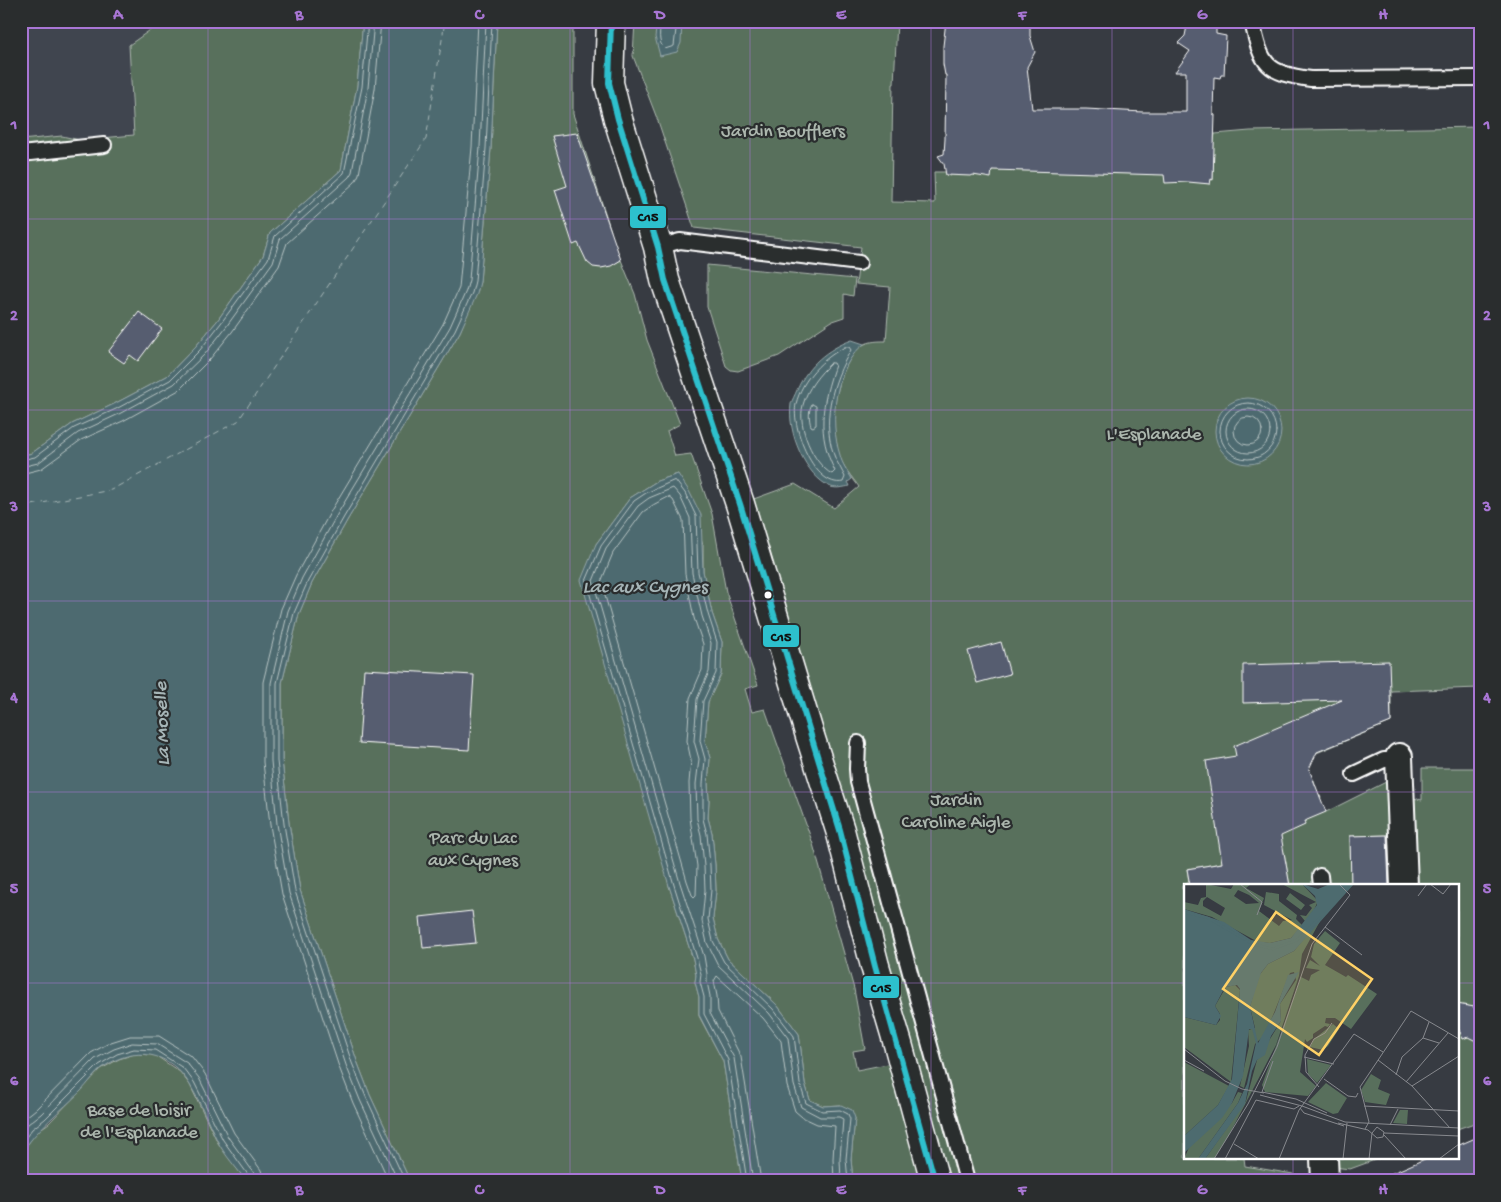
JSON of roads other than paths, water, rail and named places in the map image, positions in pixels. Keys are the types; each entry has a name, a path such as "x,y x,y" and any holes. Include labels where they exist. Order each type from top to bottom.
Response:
{"main road":[{"path":"611,21 609,83 618,119 658,247 665,280 740,504 840,830 874,966 898,1044 935,1181"}],"street":[{"path":"1399,758 1404,884"},
{"path":"1324,1160 1325,1181"}],"lane":[{"path":"1252,21 1261,55 1275,71 1288,75 1311,79 1480,78"},
{"path":"21,154 104,146"},
{"path":"658,247 680,242 859,263"},
{"path":"858,743 858,782 967,1181"},
{"path":"1354,774 1384,760 1399,758"}],"water":[{"name":"La Moselle","path":"363,21 497,21 491,148 480,282 477,294 460,332 312,583 299,614 282,683 282,760 289,823 300,890 357,1061 370,1095 410,1181 246,1181 220,1146 198,1099 182,1074 162,1059 139,1054 126,1056 114,1061 96,1073 81,1091 41,1128 21,1154 21,456 32,453 72,424 167,376 217,321 263,256 270,233 341,170 357,86"},
{"path":"657,21 682,21 681,43 677,52 660,56 655,37"},
{"path":"852,340 864,344 846,366 840,381 835,411 835,427 840,455 852,479 848,482 850,486 833,488 813,473 800,452 792,427 791,404 801,381 819,359 834,348"},
{"path":"1248,398 1261,400 1271,408 1279,418 1281,431 1279,444 1271,454 1261,462 1248,464 1235,462 1225,454 1217,444 1215,431 1217,418 1225,408 1235,400"},
{"name":"Lac aux Cygnes","path":"678,474 701,515 703,571 712,613 722,642 721,674 708,702 705,741 710,758 708,818 712,833 715,865 716,891 713,918 718,939 728,959 777,1005 799,1034 805,1083 810,1100 823,1106 841,1105 852,1110 855,1118 851,1159 853,1181 742,1181 723,1061 699,1015 699,997 695,982 696,975 693,959 669,886 581,580 596,544 630,498 657,481"}],"park label":[{"name":"Jardin Boufflers","path":"783,129"},
{"name":"L'Esplanade","path":"1154,432"},
{"name":"Jardin Caroline Aigle","path":"956,809"},
{"name":"Parc du Lac aux Cygnes","path":"473,847"},
{"name":"Base de loisir de l'Esplanade","path":"139,1119"}]}
